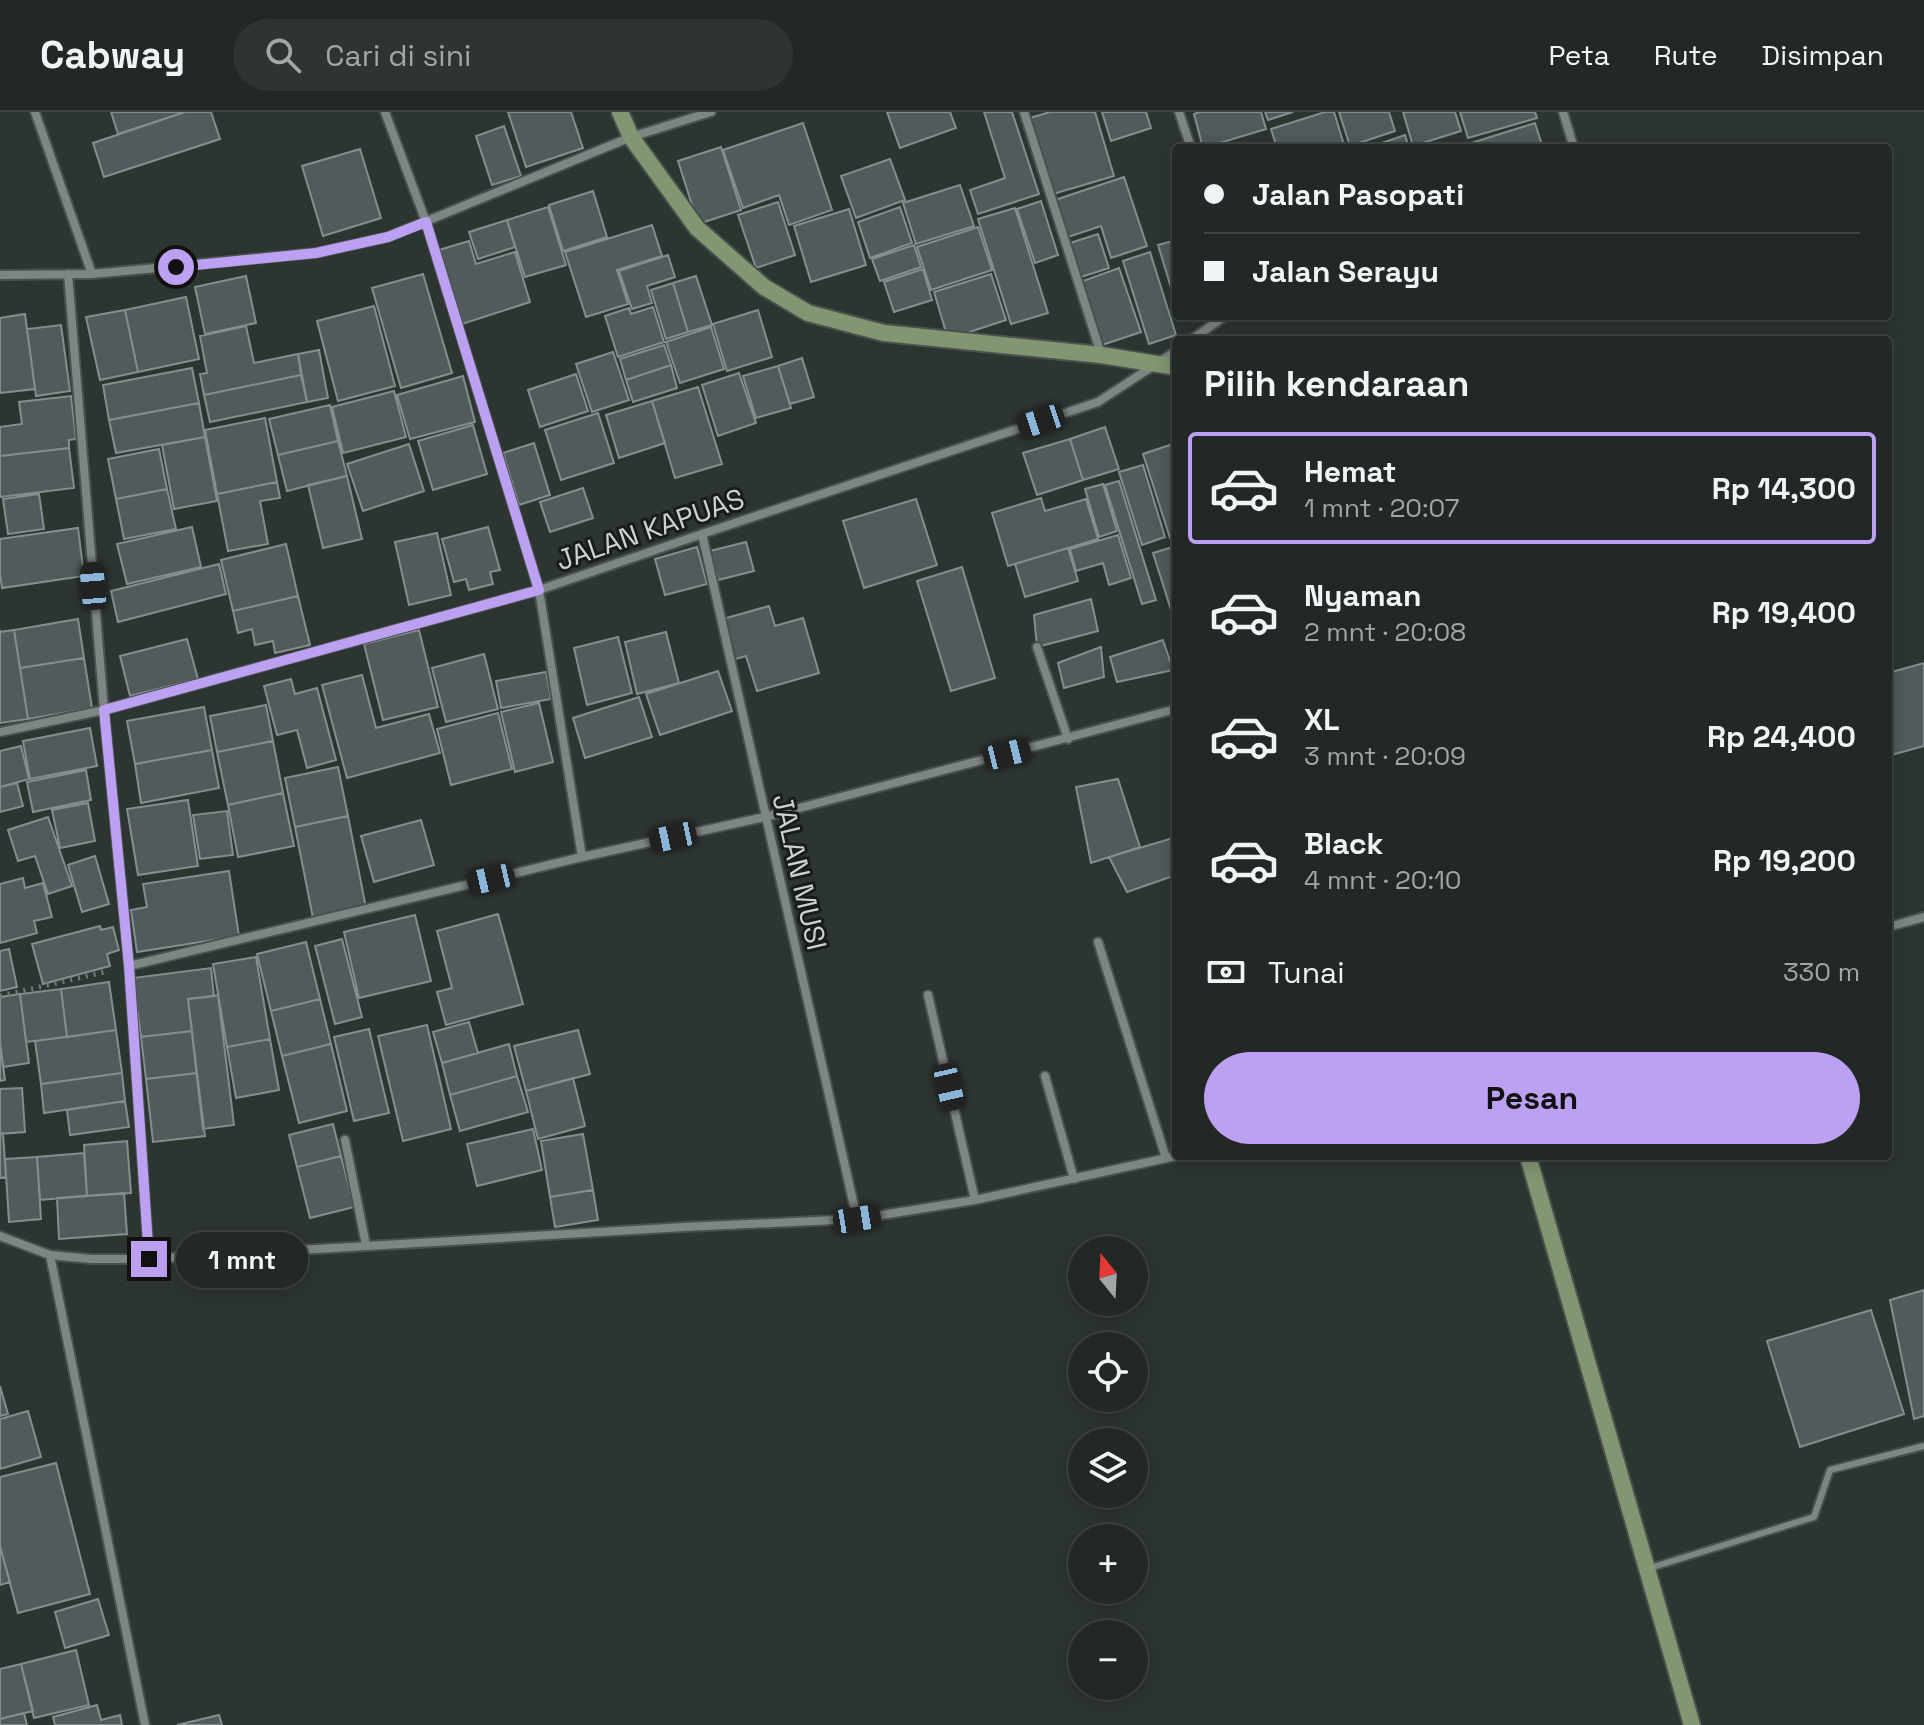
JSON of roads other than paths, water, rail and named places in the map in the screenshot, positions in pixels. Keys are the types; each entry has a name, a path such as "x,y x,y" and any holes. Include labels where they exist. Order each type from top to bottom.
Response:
{"main road":[{"path":"620,112 631,137 697,228 764,287 808,313 884,333 1101,355 1168,365"},
{"path":"1529,1160 1692,1725"}],"street":[{"path":"35,112 92,274"},
{"path":"385,112 426,222 539,590 582,857"},
{"path":"0,275 92,274 316,253 388,237 631,137 711,112"},
{"path":"1024,112 1101,355"},
{"path":"1179,112 1190,144"},
{"path":"1563,112 1573,144"},
{"path":"68,274 104,710 129,966 149,1259"},
{"path":"1197,336 1219,320"},
{"name":"JALAN KAPUAS","path":"0,732 104,710 539,590 1098,402 1168,365"},
{"name":"JALAN MUSI","path":"702,534 857,1219"},
{"path":"1037,647 1068,739"},
{"path":"129,966 582,857 765,817 1172,710"},
{"path":"1892,926 1924,917"},
{"path":"0,1236 50,1255 149,1259 857,1219 975,1200 1171,1157 1098,942"},
{"path":"928,995 975,1200"},
{"path":"1045,1076 1074,1179"},
{"path":"345,1140 366,1245"},
{"path":"50,1255 145,1725"}],"lane":[{"path":"1646,1569 1814,1517 1830,1470 1924,1446"}]}
